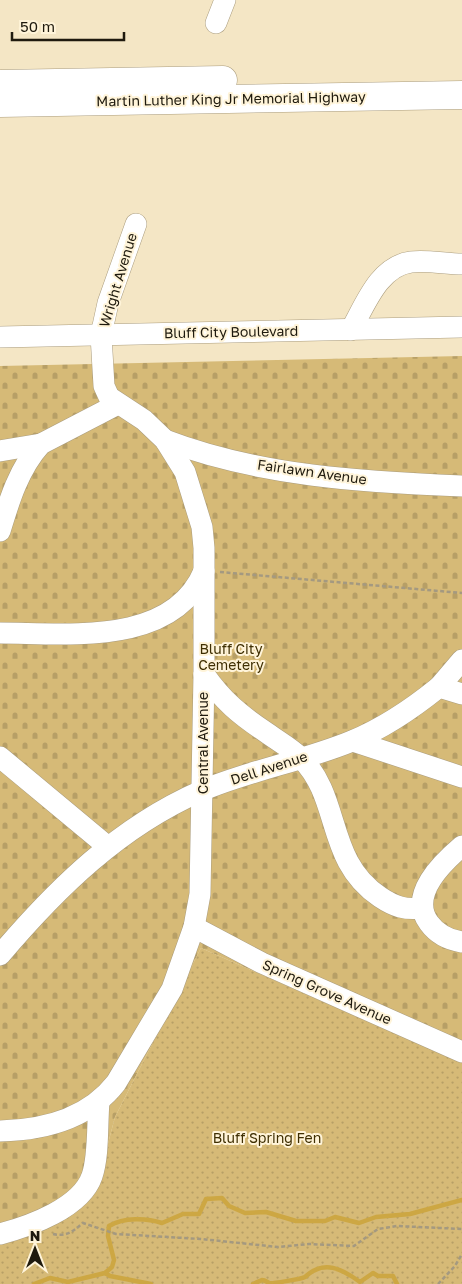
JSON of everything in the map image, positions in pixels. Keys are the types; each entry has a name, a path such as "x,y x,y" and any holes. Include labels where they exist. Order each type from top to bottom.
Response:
{"highway":[{"name":"Martin Luther King Jr Memorial Highway","path":"0,84 462,77"},
{"name":"Martin Luther King Jr Memorial Highway","path":"0,103 462,95"}],"street":[{"path":"216,23 225,0"},
{"name":"Wright Avenue","path":"101,336 108,303 136,224"},
{"path":"351,330 376,285 389,271 410,262 462,264"},
{"name":"Bluff City Boulevard","path":"0,337 462,327"},
{"name":"Central Avenue","path":"0,1131 27,1129 61,1122 99,1102 116,1084 172,989 194,927 202,875 204,548 199,510 185,472 165,440 144,420 109,397 104,386 101,336"},
{"path":"0,531 18,481 31,454 41,444 118,404"},
{"name":"Fairlawn Avenue","path":"165,440 218,456 312,475 462,486"},
{"path":"0,451 41,444"},
{"path":"0,495 18,481"},
{"path":"0,633 89,634 134,628 164,615 176,607 199,584 204,571"},
{"name":"Dell Avenue","path":"0,955 28,923 107,846 158,812 203,790 353,741 394,719 439,687 462,660"},
{"path":"204,674 221,698 301,758 315,776 323,792 352,872 360,881 392,905 402,909 422,908"},
{"path":"439,687 462,694"},
{"path":"353,741 462,776"},
{"path":"0,757 107,846"},
{"path":"462,846 431,880 423,896 422,908 432,927 452,940 462,942"},
{"name":"Spring Grove Avenue","path":"194,927 262,963 462,1052"},
{"path":"0,1234 34,1224 70,1203 89,1183 94,1165 99,1102"}],"path":[{"path":"204,571 462,593"},
{"path":"34,1224 47,1232 63,1236 72,1232 83,1223 111,1232 278,1247 309,1244 354,1246 378,1229 398,1226 462,1229"},
{"path":"438,1284 455,1266 462,1254"}],"green space":[{"name":"Bluff City Cemetery","path":"462,356 462,1063 201,948 115,1117 96,1189 0,1240 0,366"},
{"name":"Bluff Spring Fen","path":"201,948 462,1063 462,1284 0,1284 0,1240 96,1189 115,1117"}],"waterway":[{"path":"34,1284 50,1278 68,1282 105,1273 112,1267 114,1260 108,1236 109,1226 122,1221 136,1219 162,1223 183,1214 199,1214 206,1199 222,1198 229,1206 245,1213 266,1212 296,1221 325,1221 335,1217 359,1223 376,1217 410,1214 462,1200"},
{"path":"253,1284 262,1280 271,1283 298,1279 319,1268 326,1267 340,1270 360,1282 373,1273 378,1276 393,1276 397,1284"},
{"path":"105,1273 110,1276 151,1284"}]}
